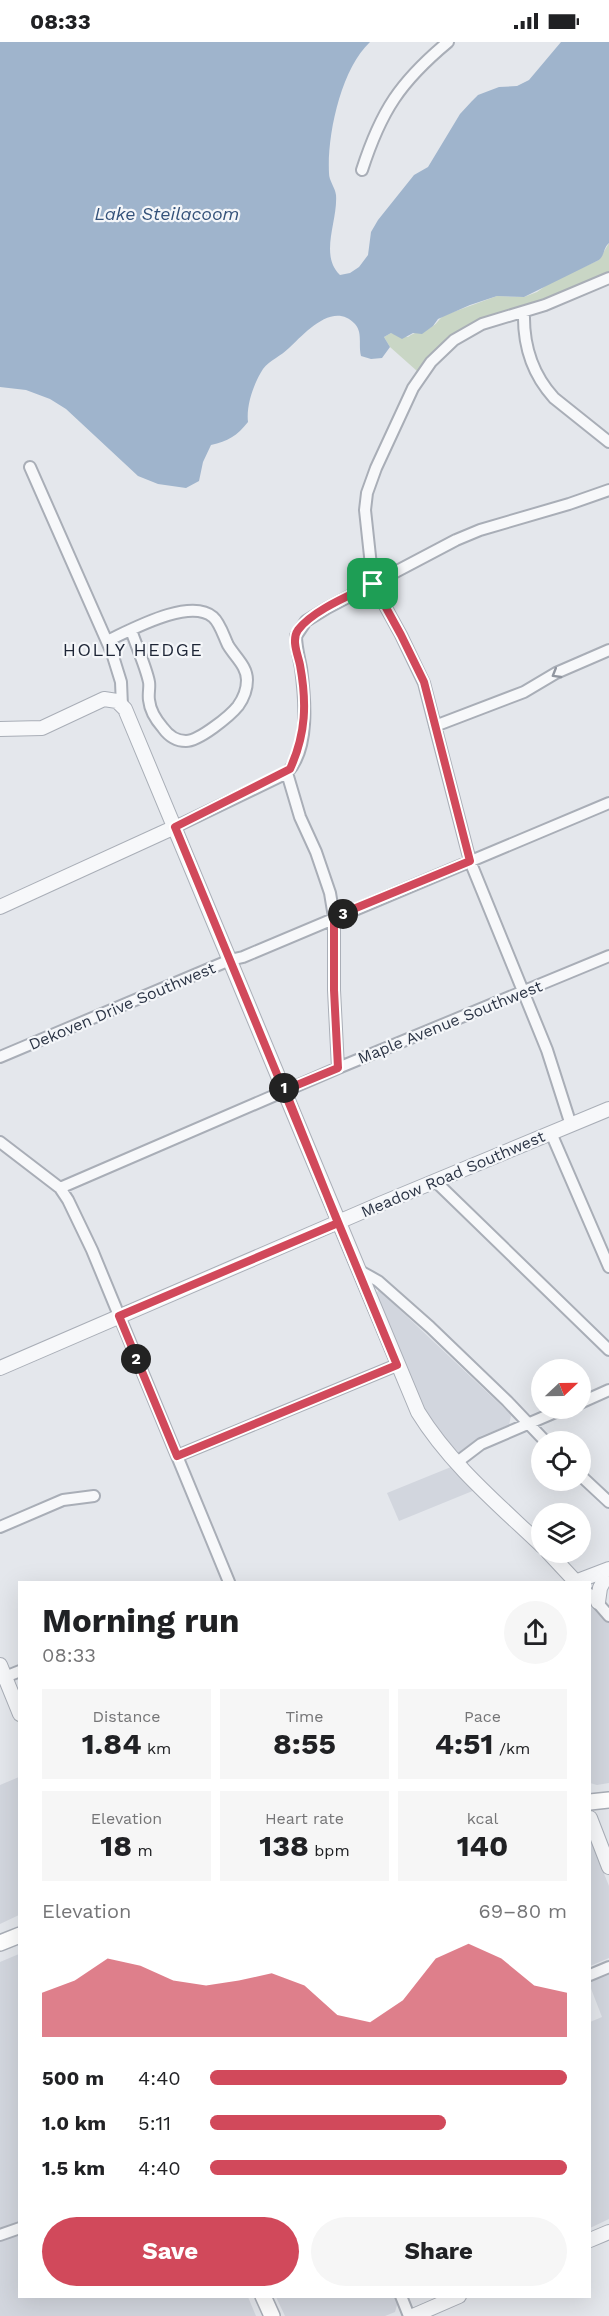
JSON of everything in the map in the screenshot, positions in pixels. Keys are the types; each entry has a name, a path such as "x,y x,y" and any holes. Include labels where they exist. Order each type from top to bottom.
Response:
{"main road":[{"path":"591,1802 609,1800"},
{"path":"0,1943 18,1936"}],"street":[{"path":"362,171 377,127 389,104 410,78 448,42"},
{"path":"571,1125 547,1050 470,861 426,688 416,664 373,584 365,521 366,498 376,468 413,388 431,362 462,335 482,324 524,312 609,278"},
{"path":"524,312 523,332 528,355 546,390 609,442"},
{"path":"30,467 108,644 121,682 122,706"},
{"path":"0,907 175,827 287,772 298,753 304,727 305,713 296,633 306,621 425,555 480,530 609,490"},
{"path":"108,644 133,634 145,621 186,612 204,611 215,618 234,655 242,664 247,678 245,694 225,719 188,741 175,739 163,729 152,712 148,699 149,682 133,634"},
{"path":"435,726 524,692 556,673 609,650"},
{"path":"0,729 42,728 104,699 112,699 129,714 418,1412 440,1445 456,1463 531,1535"},
{"path":"287,772 300,817 321,865 330,893 334,917 334,990 338,1068"},
{"name":"Dekoven Drive Southwest","path":"0,1057 609,802"},
{"name":"Maple Avenue Southwest","path":"60,1188 285,1090 609,956"},
{"name":"Meadow Road Southwest","path":"0,1368 435,1181 609,1109"},
{"path":"551,1133 609,1267"},
{"path":"0,1142 60,1188 68,1200 92,1250 229,1581"},
{"path":"435,1181 609,1350"},
{"path":"360,1271 378,1281 430,1327 507,1401 534,1431"},
{"path":"177,1456 397,1365"},
{"path":"591,1397 609,1390"},
{"path":"456,1463 481,1444 539,1419"},
{"path":"591,1485 609,1502"},
{"path":"0,1527 63,1500 94,1496"},
{"path":"558,1563 575,1581"},
{"path":"579,1581 609,1570"},
{"path":"609,1570 594,1598 609,1616"},
{"path":"18,1671 2,1674 18,1710"},
{"path":"591,1821 609,1867"},
{"path":"591,1975 609,1967"},
{"path":"0,2235 18,2229"},
{"path":"591,2240 609,2232"},
{"path":"402,2298 411,2316 454,2298"}],"shaded area":[{"path":"379,1290 508,1412 511,1416 509,1425 481,1436 458,1453 426,1414 378,1299 376,1293"},
{"path":"451,1467 475,1490 399,1521 387,1493"},
{"path":"591,1603 609,1622 609,1783 597,1785 591,1783"},
{"path":"18,1777 18,1915 0,1924 0,1785"},
{"path":"591,1841 609,1886 609,1958 591,1966"},
{"path":"18,1954 18,2298 248,2298 256,2316 0,2316 0,1962"},
{"path":"609,1971 609,2219 591,2228 591,2022 602,2017 591,1989 591,1979"},
{"path":"276,2298 397,2298 395,2312 385,2316 285,2316"}],"green space":[{"path":"609,243 609,273 534,304 479,320 450,336 417,371 390,347 384,337 391,333 408,337 433,326 445,315 497,296 524,297 537,292 551,282 599,260"}],"water":[{"name":"Lake Steilacoom","path":"0,42 370,42 360,54 344,85 330,140 329,176 336,195 336,205 330,248 334,267 340,275 350,273 359,267 368,255 371,232 378,220 414,175 428,167 460,114 478,95 499,87 517,86 529,80 561,42 609,42 609,243 599,260 524,297 497,296 470,305 438,319 422,334 413,333 402,339 391,333 384,337 390,347 382,358 371,359 361,356 359,331 355,324 346,318 328,317 311,328 263,369 251,394 248,422 232,437 211,445 203,462 199,481 186,488 158,484 138,476 66,409 50,399 26,390 0,387"}],"district":[{"name":"HOLLY HEDGE","path":"133,649"}],"route":[{"path":"373,584 306,621 296,633 305,713 298,753 290,769 175,827 338,1223 360,1271 397,1365 177,1456 119,1316 338,1223 285,1090 338,1068 334,990 334,917 470,861 424,682 373,584"}]}
